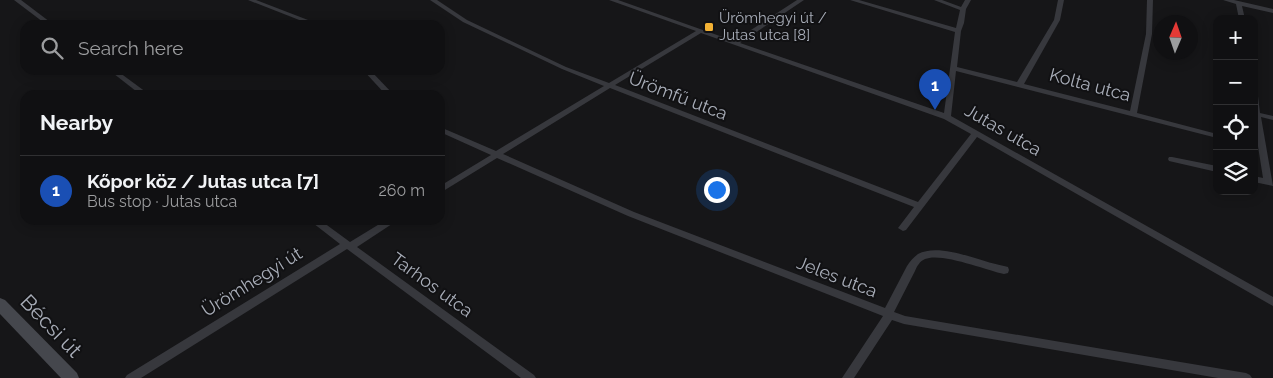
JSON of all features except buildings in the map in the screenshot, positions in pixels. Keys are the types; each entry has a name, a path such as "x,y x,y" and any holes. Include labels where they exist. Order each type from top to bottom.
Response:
{"street":[{"path":"17,0 44,20"},
{"path":"251,0 305,20"},
{"name":"Ürömfű utca","path":"433,0 466,21 536,56 608,87 919,206"},
{"name":"Jutas utca","path":"612,0 947,117 1273,302"},
{"path":"735,43 801,0"},
{"path":"853,0 958,31"},
{"path":"937,0 961,9"},
{"path":"947,117 958,31 961,26 961,9 968,0"},
{"path":"1020,84 1057,20 1061,0"},
{"path":"1133,113 1149,34 1150,0"},
{"path":"1226,0 1273,11"},
{"path":"1239,3 1241,15"},
{"path":"445,187 700,31"},
{"name":"Kolta utca","path":"954,68 1213,135"},
{"path":"119,75 139,90"},
{"path":"371,75 385,90"},
{"path":"1258,114 1273,118"},
{"name":"Jeles utca","path":"445,131 632,214 904,320 1246,378"},
{"path":"1258,131 1259,148 1270,183"},
{"path":"904,228 976,133"},
{"path":"1172,159 1213,169"},
{"name":"Tarhos utca","path":"321,225 530,378"},
{"name":"Ürömhegyi út","path":"131,378 344,246 355,244 385,225"},
{"path":"848,378 888,314 916,261 923,254 944,254 983,267 1004,270"},
{"name":"Bécsi út","path":"0,304 71,378"}],"place":[{"name":"Ürömhegyi út / Jutas utca [8]","path":"709,27"},
{"name":"Kőpor köz / Jutas utca [7]","path":"935,110"}]}
